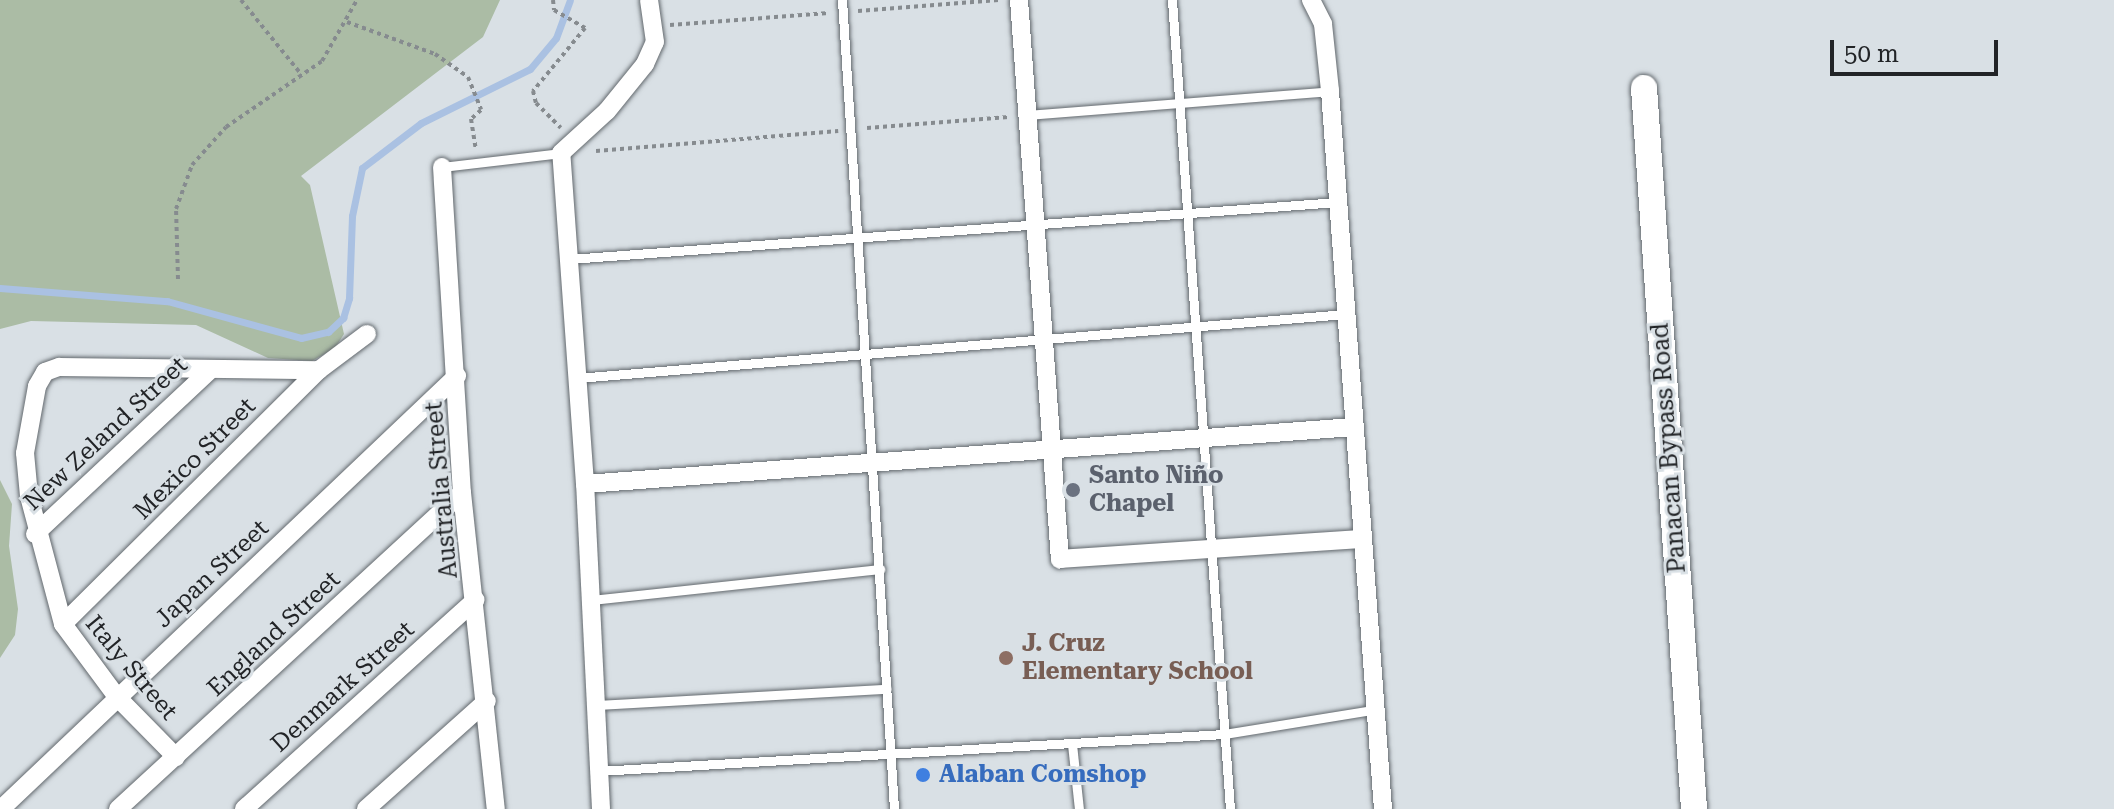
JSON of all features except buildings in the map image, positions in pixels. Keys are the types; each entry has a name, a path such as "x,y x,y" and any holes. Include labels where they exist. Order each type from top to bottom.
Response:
{"main road":[{"name":"Panacan Bypass Road","path":"1644,88 1694,809"}],"street":[{"path":"601,809 585,484 569,259 568,147 621,95 650,53 656,26 649,0"},
{"path":"1019,0 1060,559 1359,539"},
{"path":"1311,0 1323,24 1330,91 1359,539 1383,809"},
{"name":"Australia Street","path":"442,167 462,493 487,701 491,805"},
{"name":"Mexico Street","path":"63,624 319,370 367,334"},
{"name":"Italy Street","path":"176,757 117,697 63,624 35,534 25,453 45,372 59,367 210,370"},
{"path":"210,370 319,370"},
{"name":"New Zeland Street","path":"35,534 210,370"},
{"name":"Japan Street","path":"1,809 457,376"},
{"path":"585,484 870,467 1354,427"},
{"name":"England Street","path":"118,809 462,493"},
{"name":"Denmark Street","path":"244,809 475,600"},
{"path":"366,809 487,701"}],"lane":[{"path":"842,0 894,809"},
{"path":"1172,0 1230,809"},
{"path":"1028,115 1330,91"},
{"path":"442,167 568,147"},
{"path":"569,259 1338,202"},
{"path":"577,378 1346,314"},
{"path":"591,600 880,569"},
{"path":"597,705 887,689"},
{"path":"598,771 1224,734 1373,710"},
{"path":"1072,744 1079,809"}],"path":[{"path":"241,0 301,74"},
{"path":"178,279 176,209 192,165 226,127 322,61 357,0"},
{"path":"553,0 554,10 585,28 574,46 533,91 536,103 568,147 850,130 989,118"},
{"path":"347,22 435,54 473,85 480,106 471,119 479,163"}],"green space":[{"path":"0,0 500,0 483,37 301,176 310,185 344,334 335,348 312,361 268,358 196,325 31,321 0,329"},
{"path":"0,480 12,504 9,546 18,609 15,635 0,658"}],"waterway":[{"path":"0,288 167,301 301,338 328,332 343,318 349,298 352,216 362,168 421,123 530,69 556,38 570,0"}],"place":[{"name":"Santo Niño Chapel","path":"1073,490"},
{"name":"J. Cruz Elementary School","path":"1006,658"},
{"name":"Alaban Comshop","path":"923,775"}]}
